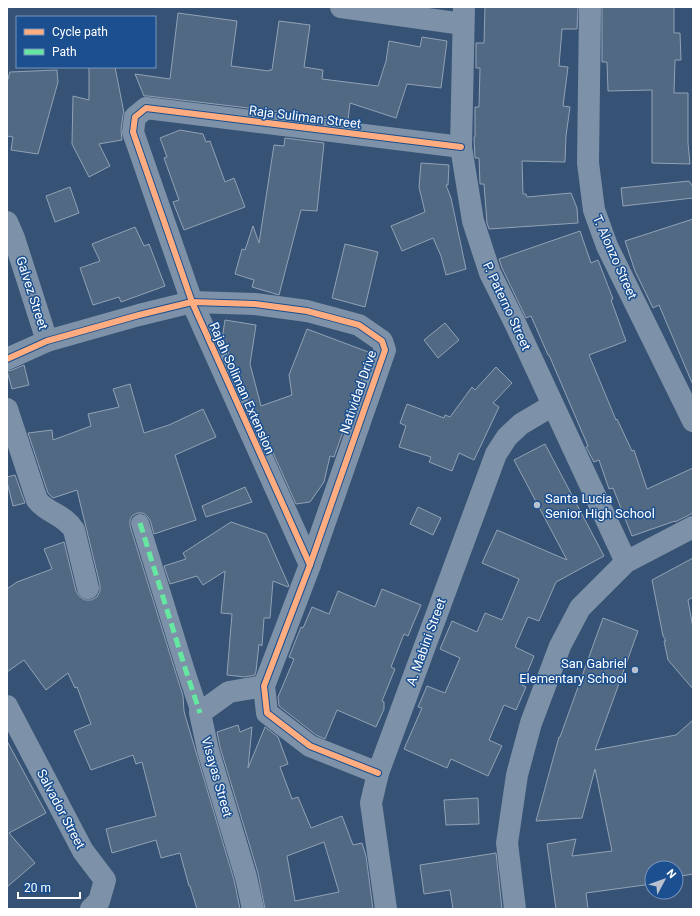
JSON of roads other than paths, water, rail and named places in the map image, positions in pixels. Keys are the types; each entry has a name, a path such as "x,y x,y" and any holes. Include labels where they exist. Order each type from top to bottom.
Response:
{"street":[{"path":"341,7 464,15"},
{"name":"T. Alonzo Street","path":"590,7 588,163 594,210 607,246 693,421"},
{"name":"P. Paterno Street","path":"464,15 461,147 473,221 490,273 515,323 626,562"},
{"name":"Raja Suliman Street","path":"146,108 461,147"},
{"name":"Rajah Soliman Extension","path":"146,108 135,117 132,132 192,302 310,565"},
{"name":"Galvez Street","path":"7,222 14,238 47,342"},
{"name":"Natividad Drive","path":"7,358 47,342 139,315 192,302 255,304 307,312 359,325 382,341 385,350 310,565 264,686"},
{"name":"A. Mabini Street","path":"386,909 371,803 378,773 496,454 506,437 521,424 553,405"},
{"path":"7,409 37,500 46,508 66,520 74,530 88,588"},
{"path":"140,523 200,713 229,692 264,686 267,713 310,746 378,773"},
{"path":"515,909 507,843 517,775 531,723 560,646 580,608 626,562 693,527"},
{"name":"Salvador Street","path":"7,706 83,851 105,880 99,901 91,909"},
{"name":"Visayas Street","path":"200,713 208,750 246,877 252,909"}],"place":[{"name":"Santa Lucia Senior High School","path":"537,505"},
{"name":"San Gabriel Elementary School","path":"635,670"}]}
